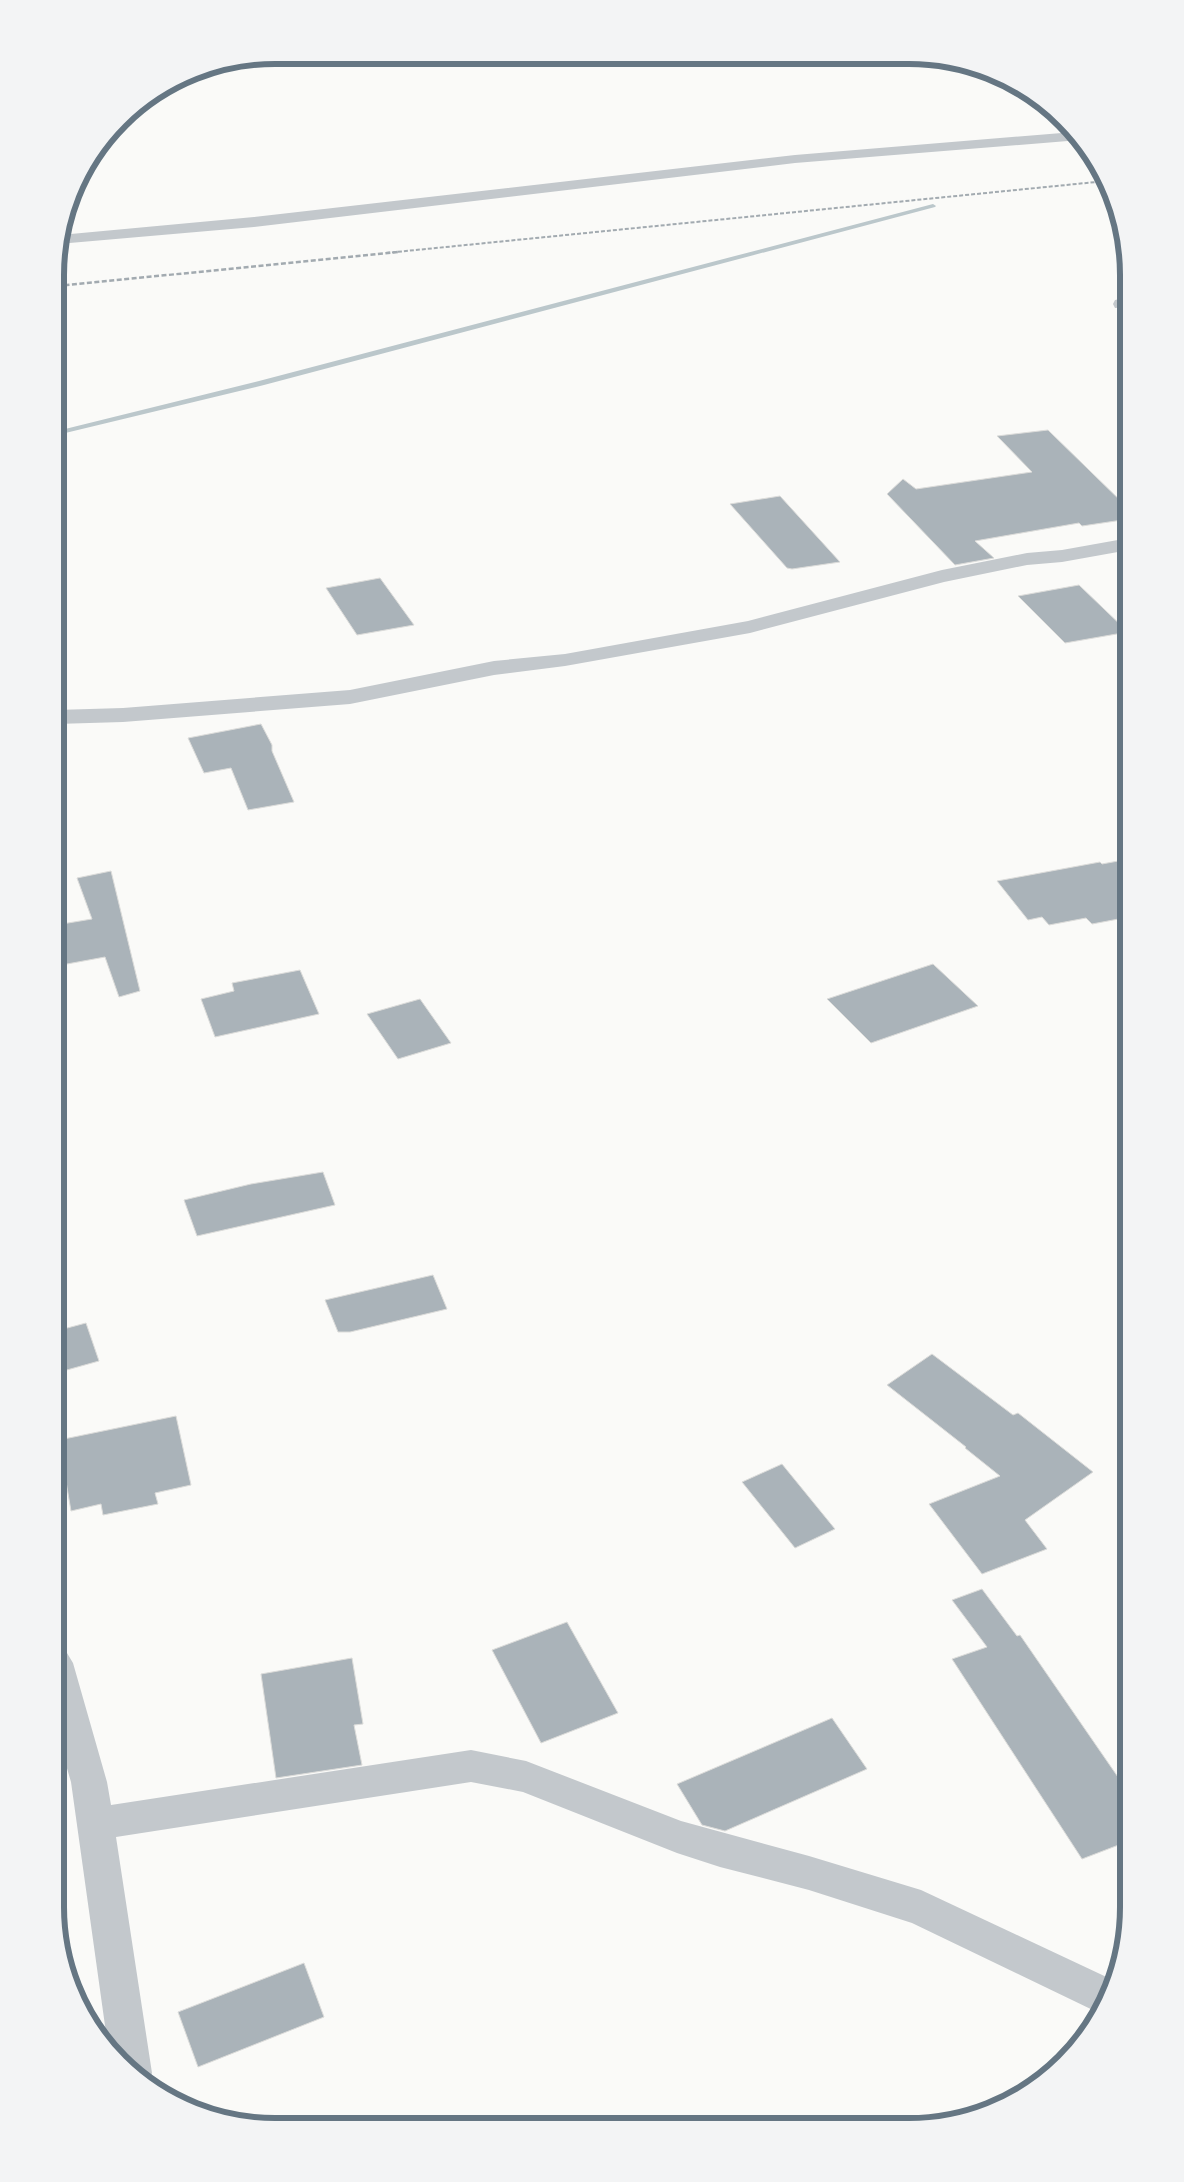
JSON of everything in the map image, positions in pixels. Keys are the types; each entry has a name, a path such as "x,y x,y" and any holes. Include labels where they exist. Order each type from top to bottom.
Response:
{"street":[{"path":"67,239 254,222 804,158 1069,137"},
{"path":"64,717 123,715 350,697 494,668 565,660 733,630 942,576 1027,559 1062,556 1120,546"},
{"path":"64,1714 89,1782 130,2060"},
{"path":"95,1824 471,1766 526,1777 642,1823 711,1847 809,1873 921,1908 1101,1995"}],"building":[{"path":"1048,430 1120,500 1120,520 1082,526 1079,523 975,541 994,558 955,565 887,494 903,479 916,489 1032,472 997,436"},
{"path":"780,496 840,562 792,569 787,568 730,504"},
{"path":"380,578 414,625 357,635 326,588"},
{"path":"1079,585 1120,624 1120,633 1065,643 1018,596"},
{"path":"261,724 272,745 272,751 294,802 248,810 231,768 204,773 188,738"},
{"path":"1120,861 1120,919 1092,924 1086,918 1049,925 1042,917 1028,920 997,881 1100,862 1102,864"},
{"path":"111,871 140,991 119,997 105,957 64,965 64,924 92,919 77,878"},
{"path":"933,964 978,1006 871,1043 827,999"},
{"path":"300,970 319,1014 215,1037 201,999 234,991 232,983"},
{"path":"420,999 451,1043 398,1059 367,1014"},
{"path":"323,1172 335,1205 197,1236 184,1200 251,1184"},
{"path":"433,1275 447,1309 350,1332 338,1332 325,1300"},
{"path":"86,1323 99,1361 64,1371 64,1329"},
{"path":"932,1354 1013,1415 1018,1413 1093,1472 1025,1520 1047,1549 982,1574 929,1504 1000,1476 887,1385"},
{"path":"176,1416 191,1485 155,1493 158,1504 103,1515 101,1504 71,1511 64,1470 64,1439"},
{"path":"782,1464 835,1529 795,1548 742,1482"},
{"path":"982,1589 1017,1636 1020,1635 1120,1780 1120,1844 1082,1859 952,1659 987,1647 952,1600"},
{"path":"567,1622 618,1713 541,1743 492,1650"},
{"path":"352,1658 363,1724 354,1725 362,1765 276,1778 261,1674"},
{"path":"832,1718 867,1769 725,1831 702,1825 677,1784"},
{"path":"304,1963 324,2017 198,2067 178,2012"}],"waterway":[{"path":"64,431 261,383 933,206"}],"railway":[{"path":"386,253 1098,182"},
{"path":"64,285 399,252"}]}
